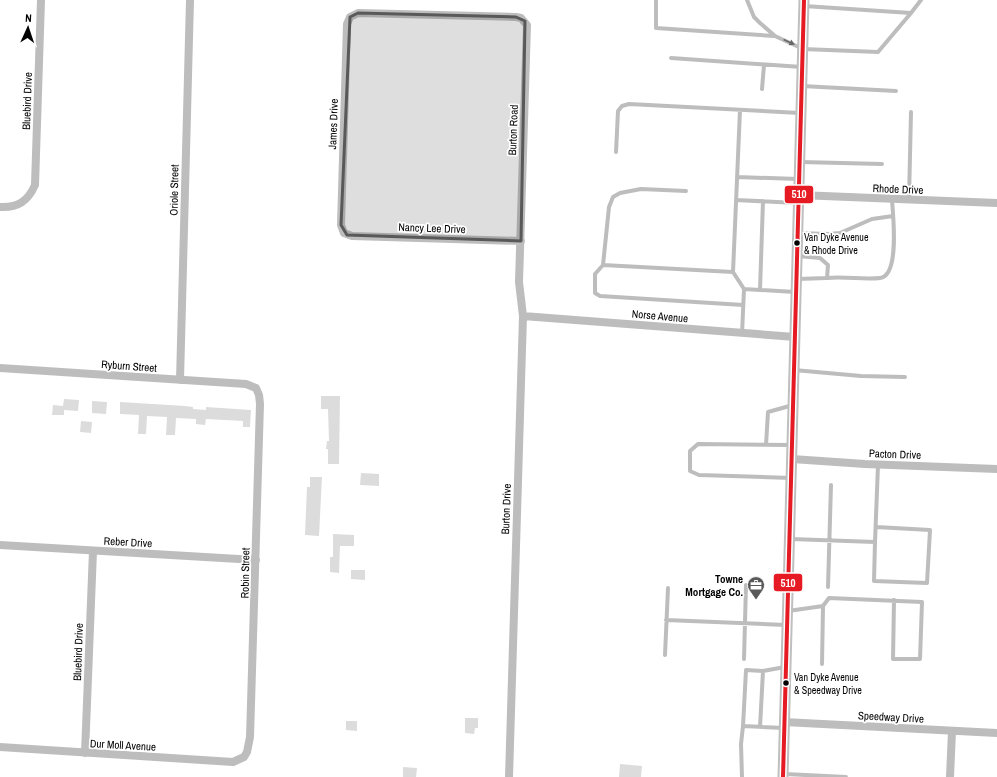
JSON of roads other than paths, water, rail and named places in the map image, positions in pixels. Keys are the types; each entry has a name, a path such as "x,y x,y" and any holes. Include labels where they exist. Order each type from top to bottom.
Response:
{"main road":[{"path":"783,775 804,3"}],"street":[{"name":"Bluebird Drive","path":"0,207 13,206 27,200 35,185 41,0"},
{"name":"Oriole Street","path":"180,380 190,0"},
{"name":"James Drive","path":"344,233 341,225 347,24 350,17 358,13 516,17 525,21"},
{"name":"Burton Road","path":"521,241 527,28 525,21"},
{"name":"Rhode Drive","path":"799,199 909,200 997,203"},
{"name":"Nancy Lee Drive","path":"344,233 352,236 521,241"},
{"name":"Burton Drive","path":"509,777 523,316 519,282 521,241"},
{"name":"Norse Avenue","path":"523,316 795,337"},
{"name":"Ryburn Street","path":"0,368 246,384 256,388"},
{"name":"Robin Street","path":"244,757 247,752 250,737 256,560 260,404 259,395 256,388"},
{"name":"Pacton Drive","path":"792,459 878,465 997,469"},
{"name":"Reber Drive","path":"0,545 93,552 256,560"},
{"name":"Bluebird Drive","path":"85,753 93,552"},
{"name":"Speedway Drive","path":"784,725 997,733"},
{"path":"950,777 952,731"},
{"name":"Dur Moll Avenue","path":"0,747 233,762 244,757"}],"lane":[{"path":"656,0 656,28 774,36"},
{"path":"748,0 754,17 774,36 803,49 878,52 921,0"},
{"path":"804,3 911,12"},
{"path":"671,58 764,65 802,66"},
{"path":"762,89 764,65"},
{"path":"801,86 896,91"},
{"path":"616,152 618,111 622,106 629,104 801,113"},
{"path":"740,110 733,272 744,289 742,334"},
{"path":"909,200 911,112"},
{"path":"800,162 882,164"},
{"path":"737,177 800,179"},
{"path":"686,191 641,189 620,193 613,197 609,207 603,265 595,274 595,293 600,296 743,305"},
{"path":"736,200 764,202 799,199"},
{"path":"796,279 842,277 882,278 888,274 893,261 892,200"},
{"path":"760,290 764,202"},
{"path":"798,233 840,233 872,219 893,216"},
{"path":"797,256 820,258 828,265 828,278"},
{"path":"603,265 733,272"},
{"path":"744,289 796,292"},
{"path":"794,370 861,376 905,377"},
{"path":"766,445 768,412 793,404"},
{"path":"791,478 699,475 690,471 690,451 698,444 792,445"},
{"path":"876,527 930,530 927,583 874,581 878,465"},
{"path":"828,587 831,485"},
{"path":"789,539 875,542"},
{"path":"744,659 746,586"},
{"path":"665,655 668,588"},
{"path":"822,664 823,606 829,598 894,600 922,602 920,659 893,658 894,600"},
{"path":"787,611 823,606"},
{"path":"666,620 787,625"},
{"path":"742,777 741,744 746,670 762,671 786,667"},
{"path":"760,727 762,671"},
{"path":"743,726 760,727 784,725"},
{"path":"783,775 846,777"}],"place":[{"name":"Van Dyke Avenue & Rhode Drive","path":"797,243"},
{"name":"Towne Mortgage Co.","path":"756,600"},
{"name":"Van Dyke Avenue & Speedway Drive","path":"786,683"}]}
